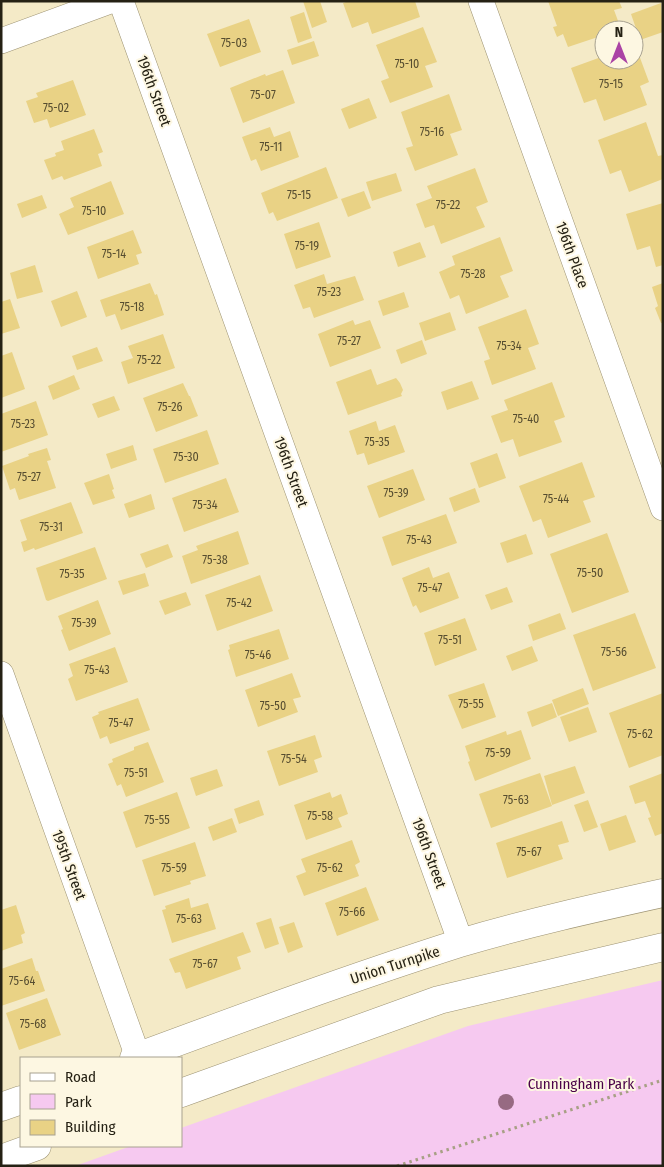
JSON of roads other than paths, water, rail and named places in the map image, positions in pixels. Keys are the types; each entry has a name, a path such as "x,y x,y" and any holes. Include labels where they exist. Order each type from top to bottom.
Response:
{"main road":[{"name":"Union Turnpike","path":"139,1057 307,994 461,943 568,914 663,893"},
{"path":"182,1094 439,1000 663,947"},
{"path":"1,1107 20,1100"},
{"path":"1,1159 34,1147"}],"street":[{"path":"1,41 110,1"},
{"name":"196th Street","path":"121,1 461,943"},
{"name":"196th Place","path":"481,1 663,508"},
{"name":"195th Street","path":"1,674 136,1057"}],"park label":[{"name":"Cunningham Park","path":"581,1084"}]}
